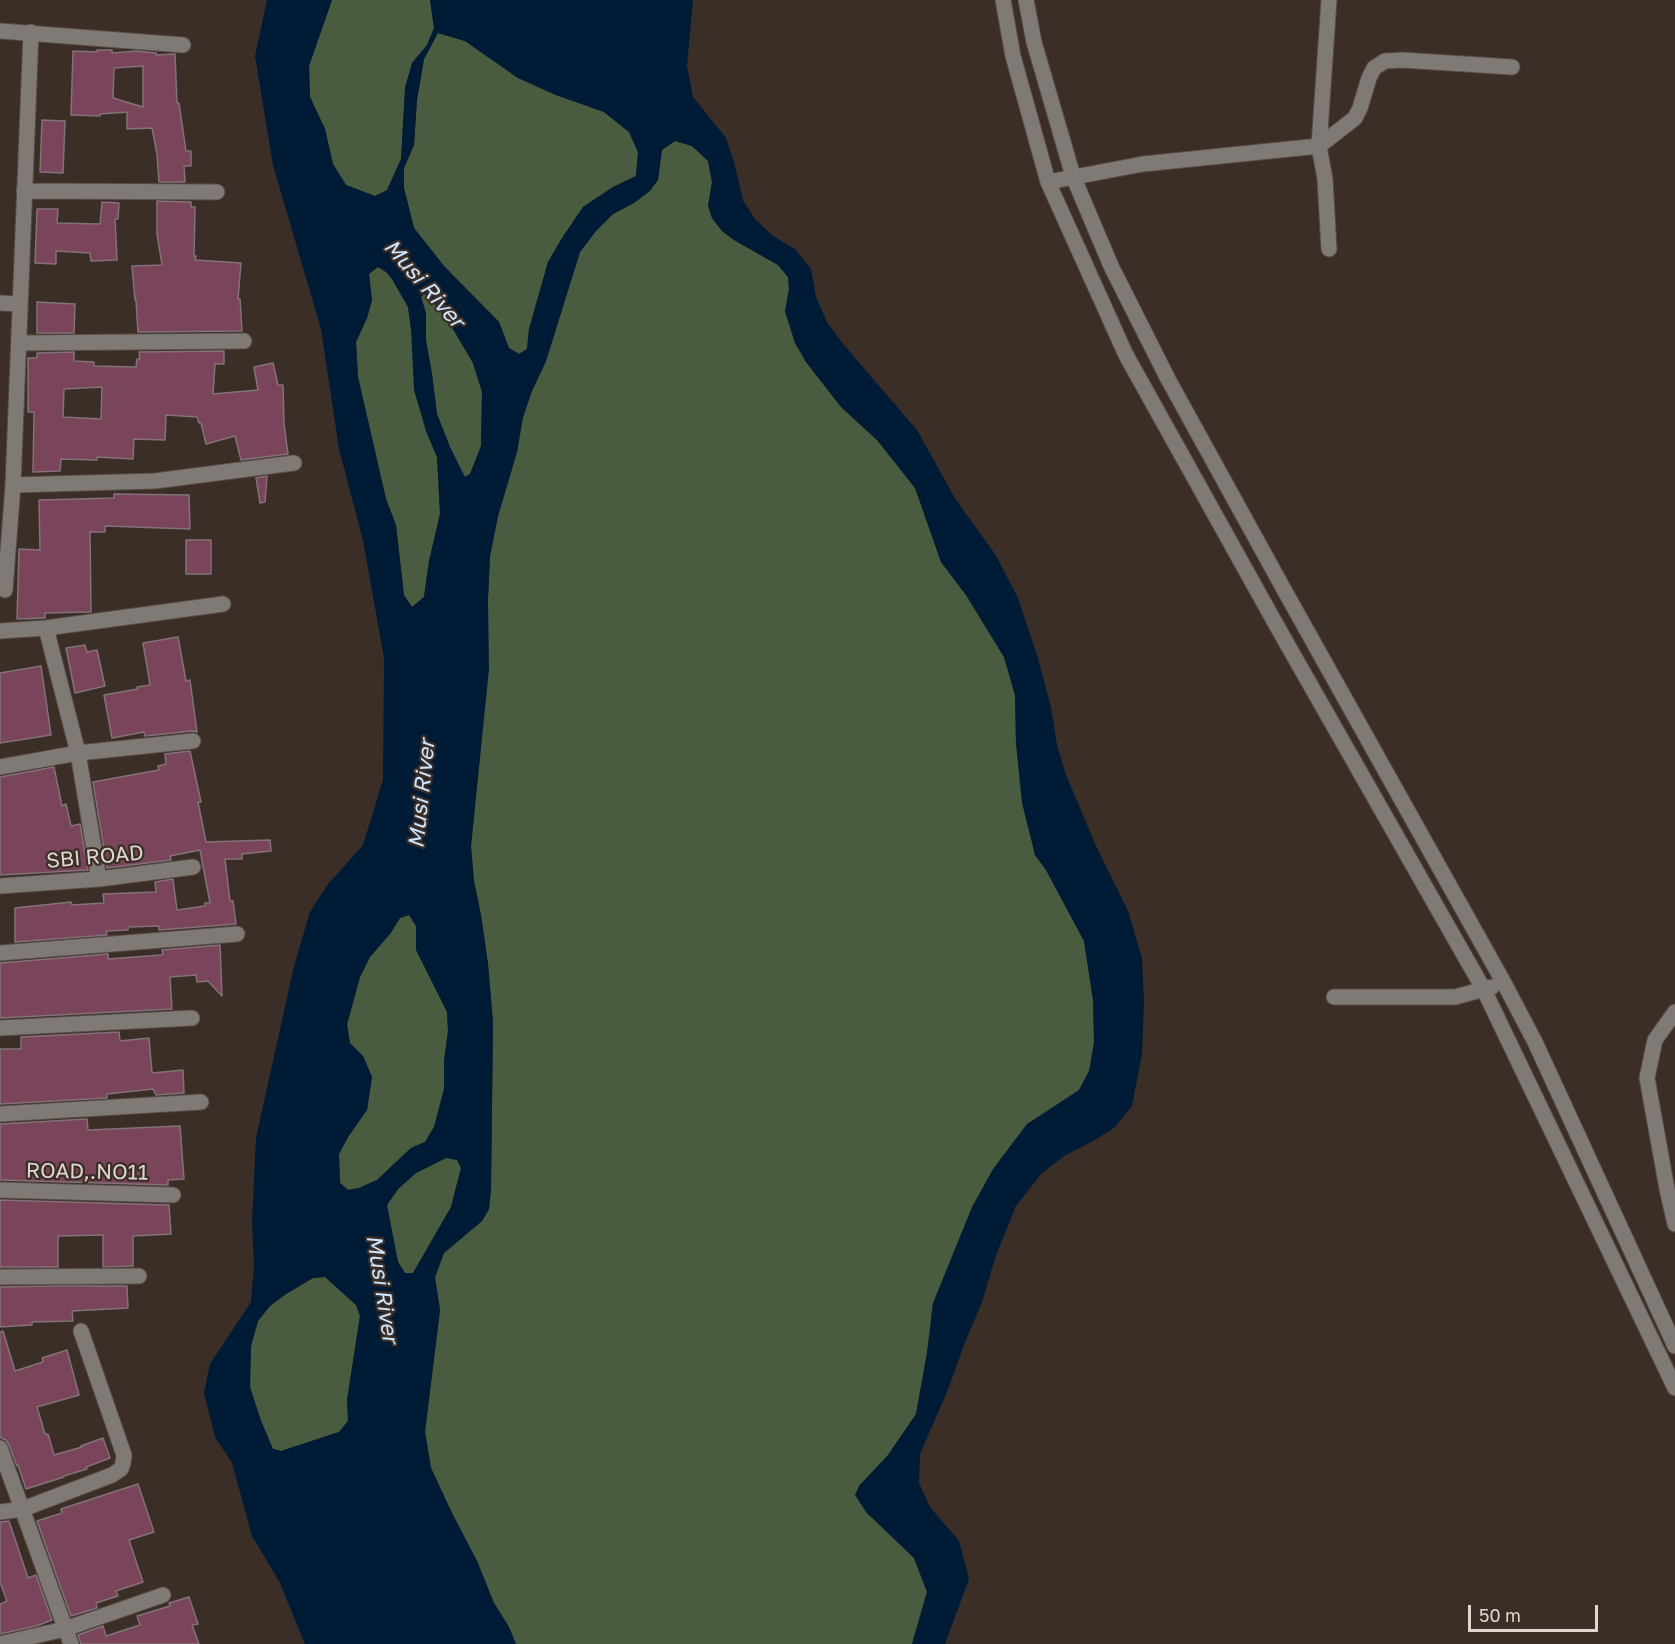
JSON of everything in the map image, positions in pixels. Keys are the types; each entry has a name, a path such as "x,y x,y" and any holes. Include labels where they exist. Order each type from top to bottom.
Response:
{"street":[{"path":"1003,0 1013,56 1048,182 1126,355 1484,990 1675,1388"},
{"path":"1026,0 1034,42 1073,176 1111,266 1168,379 1535,1042 1675,1346"},
{"path":"1329,0 1319,146 1325,179 1329,249"},
{"path":"0,31 183,45"},
{"path":"5,590 13,485 31,32"},
{"path":"1048,182 1143,164 1319,146 1355,118 1374,68 1385,61 1512,66"},
{"path":"24,191 217,192"},
{"path":"0,303 20,304"},
{"path":"19,343 244,341"},
{"path":"13,485 155,481 294,463"},
{"path":"0,631 46,628 223,604"},
{"path":"46,628 78,753 99,879"},
{"path":"0,767 78,753 193,741"},
{"name":"SBI ROAD","path":"0,886 99,879 193,867"},
{"path":"0,953 237,934"},
{"path":"1334,997 1455,997 1504,983"},
{"path":"1675,1012 1655,1040 1647,1078 1666,1189 1675,1224"},
{"path":"0,1028 192,1018"},
{"path":"0,1114 201,1101"},
{"name":"ROAD,.NO11","path":"0,1190 173,1195"},
{"path":"0,1277 139,1276"},
{"path":"0,1512 23,1509 121,1469 124,1455 81,1331"},
{"path":"0,1448 70,1644"},
{"path":"0,1644 65,1629 163,1595"}],"green space":[{"path":"332,0 430,0 434,28 427,45 412,63 403,124 401,159 387,190 375,196 346,185 333,164 325,129 310,97 309,66"},
{"path":"438,33 465,41 518,78 556,95 604,112 629,132 638,152 636,176 613,187 583,207 562,238 548,262 529,329 527,349 519,354 509,348 499,322 444,266 414,228 404,188 404,168 414,145 417,100 424,59"},
{"path":"675,141 692,146 708,161 712,182 708,206 712,218 722,231 778,265 788,277 789,289 785,311 795,343 806,362 841,407 877,440 915,488 941,562 966,595 1004,657 1015,695 1016,744 1035,855 1046,870 1084,941 1093,1000 1094,1043 1089,1071 1079,1090 1057,1105 933,1303 916,1414 888,1455 859,1486 866,1512 914,1558 927,1592 912,1644 516,1644 509,1627 494,1603 477,1561 431,1468 425,1432 440,1310 435,1277 444,1253 482,1221 489,1209 491,1190 493,1022 488,964 474,881 471,846 481,745 490,556 498,516 517,452 523,417 546,361 580,252 613,214 634,203 658,180 662,150"},
{"path":"378,267 392,279 408,307 426,431 437,457 440,514 429,561 424,597 412,607 404,596 396,525 386,499 358,377 356,342 372,300 369,274"},
{"path":"424,294 428,295 450,324 473,363 482,392 481,446 470,474 464,477 437,414 426,340 426,313 421,297"},
{"path":"409,915 416,926 416,950 447,1012 444,1089 434,1127 425,1142 411,1148 377,1180 348,1190 340,1183 339,1154 367,1110 372,1077 363,1056 350,1043 347,1025 360,977 370,957 390,934 400,918"},
{"path":"446,1158 457,1160 461,1168 451,1207 413,1273 405,1273 398,1262 387,1205 398,1189 416,1173"},
{"path":"325,1277 356,1305 360,1316 347,1400 348,1421 339,1432 281,1451 273,1449 250,1387 251,1346 258,1321 270,1306 286,1294 313,1278"}],"water":[{"name":"Musi River","path":"267,0 332,0 309,66 310,97 325,129 333,164 346,185 375,196 387,190 401,159 405,87 412,63 427,45 434,28 430,0 693,0 687,66 693,97 726,138 743,200 754,218 773,236 795,249 811,269 816,297 828,324 917,430 956,500 995,554 1018,598 1038,658 1066,775 1096,846 1128,911 1142,958 1144,1001 1142,1054 1132,1106 1114,1128 1064,1156 1041,1174 1016,1206 996,1255 982,1302 920,1454 919,1483 930,1507 959,1541 969,1579 945,1644 912,1644 927,1592 914,1558 866,1512 855,1495 859,1486 888,1455 916,1414 933,1303 972,1207 993,1169 1027,1124 1079,1090 1089,1071 1094,1043 1093,1000 1084,941 1046,870 1035,855 1022,803 1016,744 1015,695 1004,657 966,595 941,562 915,488 877,440 841,407 806,362 795,343 785,311 789,289 788,277 778,265 722,231 712,218 708,206 712,182 708,161 692,146 675,141 662,150 658,180 650,191 613,214 580,252 546,361 523,417 517,452 498,516 490,556 489,669 471,846 474,881 488,964 493,1022 491,1190 489,1209 482,1221 444,1253 435,1277 440,1310 425,1432 431,1468 477,1561 494,1603 509,1627 516,1644 305,1644 279,1581 252,1536 232,1463 215,1437 204,1393 210,1364 251,1302 254,1265 252,1223 256,1138 294,966 310,912 328,884 363,845 383,780 384,658 363,540 339,449 321,329 273,165 255,56","holes":["438,33 465,41 518,78 556,95 604,112 629,132 638,152 636,176 613,187 583,207 562,238 548,262 529,329 527,349 519,354 509,348 499,322 444,266 414,228 404,188 404,168 414,145 417,100 424,59","378,267 392,279 408,307 414,390 426,431 437,457 440,514 429,561 424,597 412,607 404,595 396,525 386,499 358,377 356,342 372,300 369,274","424,294 428,295 450,324 473,363 482,392 481,446 470,474 465,477 437,414 426,340 426,313 421,297","409,915 416,926 416,950 447,1012 444,1089 434,1127 425,1142 411,1148 377,1180 348,1190 340,1183 339,1154 367,1110 372,1077 363,1056 350,1043 347,1024 360,977 370,957 390,934 400,918","446,1158 457,1160 461,1168 451,1207 413,1273 405,1273 398,1262 387,1205 398,1189 416,1173","325,1277 356,1305 360,1316 347,1400 348,1421 339,1432 281,1451 273,1449 250,1387 251,1346 258,1321 270,1306 313,1278"]}],"building":[{"path":"97,50 112,50 112,53 137,51 156,53 156,55 175,54 177,103 179,103 186,151 191,151 191,166 184,166 185,182 159,182 152,128 127,129 127,112 100,114 100,116 71,115 73,51 97,52","holes":["143,66 143,107 113,98 114,68"]},
{"path":"42,120 65,121 63,173 40,172"},
{"path":"157,201 191,202 191,207 195,207 195,260 241,263 238,299 240,299 242,331 138,332 132,266 162,265 157,234"},
{"path":"102,202 119,203 118,219 115,219 117,260 91,261 90,253 56,251 56,264 35,263 37,209 58,209 57,223 100,224"},
{"path":"37,302 75,304 74,333 37,333"},
{"path":"224,351 224,364 215,364 213,394 258,390 254,367 273,363 278,385 283,385 284,424 288,454 241,460 235,436 206,444 201,423 197,417 166,415 165,440 134,439 133,459 97,457 97,460 61,459 60,471 33,472 34,412 28,412 28,358 37,358 37,353 74,352 74,361 94,362 94,366 136,367 137,359 140,359 139,352","holes":["102,387 101,419 63,417 64,389"]},
{"path":"267,476 265,502 260,503 256,478"},
{"path":"114,494 189,495 190,529 105,526 105,532 90,532 91,612 45,613 45,618 17,619 19,549 40,550 39,500 114,498"},
{"path":"186,540 211,540 211,574 186,574"},
{"path":"178,637 186,681 190,680 197,732 145,736 144,732 112,738 104,695 150,685 143,643"},
{"path":"85,645 87,652 97,650 105,686 75,693 66,648"},
{"path":"41,666 51,735 0,743 0,673"},
{"path":"190,751 201,802 198,802 206,842 270,840 271,851 242,854 242,859 225,859 230,901 233,901 236,924 159,930 159,926 128,927 128,930 106,931 107,935 15,942 15,908 71,902 72,905 104,903 103,894 156,892 155,882 173,879 177,910 205,906 205,903 210,903 200,850 170,856 171,860 107,868 93,782 159,770 158,766 166,764 165,754"},
{"path":"54,767 62,806 66,804 71,826 80,824 88,870 0,875 0,777"},
{"path":"220,945 222,996 208,981 197,982 196,975 170,977 172,1009 0,1018 0,963 108,954 108,959 161,955 162,950"},
{"path":"119,1032 120,1041 149,1038 152,1073 183,1070 184,1093 156,1095 153,1089 107,1094 107,1098 0,1104 0,1049 21,1049 21,1037"},
{"path":"87,1119 88,1130 180,1126 184,1179 168,1180 168,1185 0,1180 0,1124"},
{"path":"0,1200 169,1205 171,1234 133,1236 133,1266 103,1267 103,1235 58,1236 58,1267 0,1267"},
{"path":"127,1286 128,1308 72,1311 73,1321 32,1322 32,1325 0,1327 0,1287"},
{"path":"3,1331 15,1371 43,1362 42,1358 67,1350 79,1395 37,1407 54,1455 103,1438 110,1458 86,1467 87,1469 26,1489 9,1445 0,1435 0,1332"},
{"path":"138,1484 154,1532 129,1540 143,1582 116,1591 118,1596 96,1603 97,1608 71,1616 37,1521 62,1513 61,1509"},
{"path":"9,1521 28,1578 36,1575 52,1620 0,1634 0,1604 7,1601 0,1582 0,1522"},
{"path":"189,1597 198,1624 192,1625 199,1644 81,1644 78,1635 103,1626 106,1636 140,1625 137,1616 170,1606 169,1603"}]}
